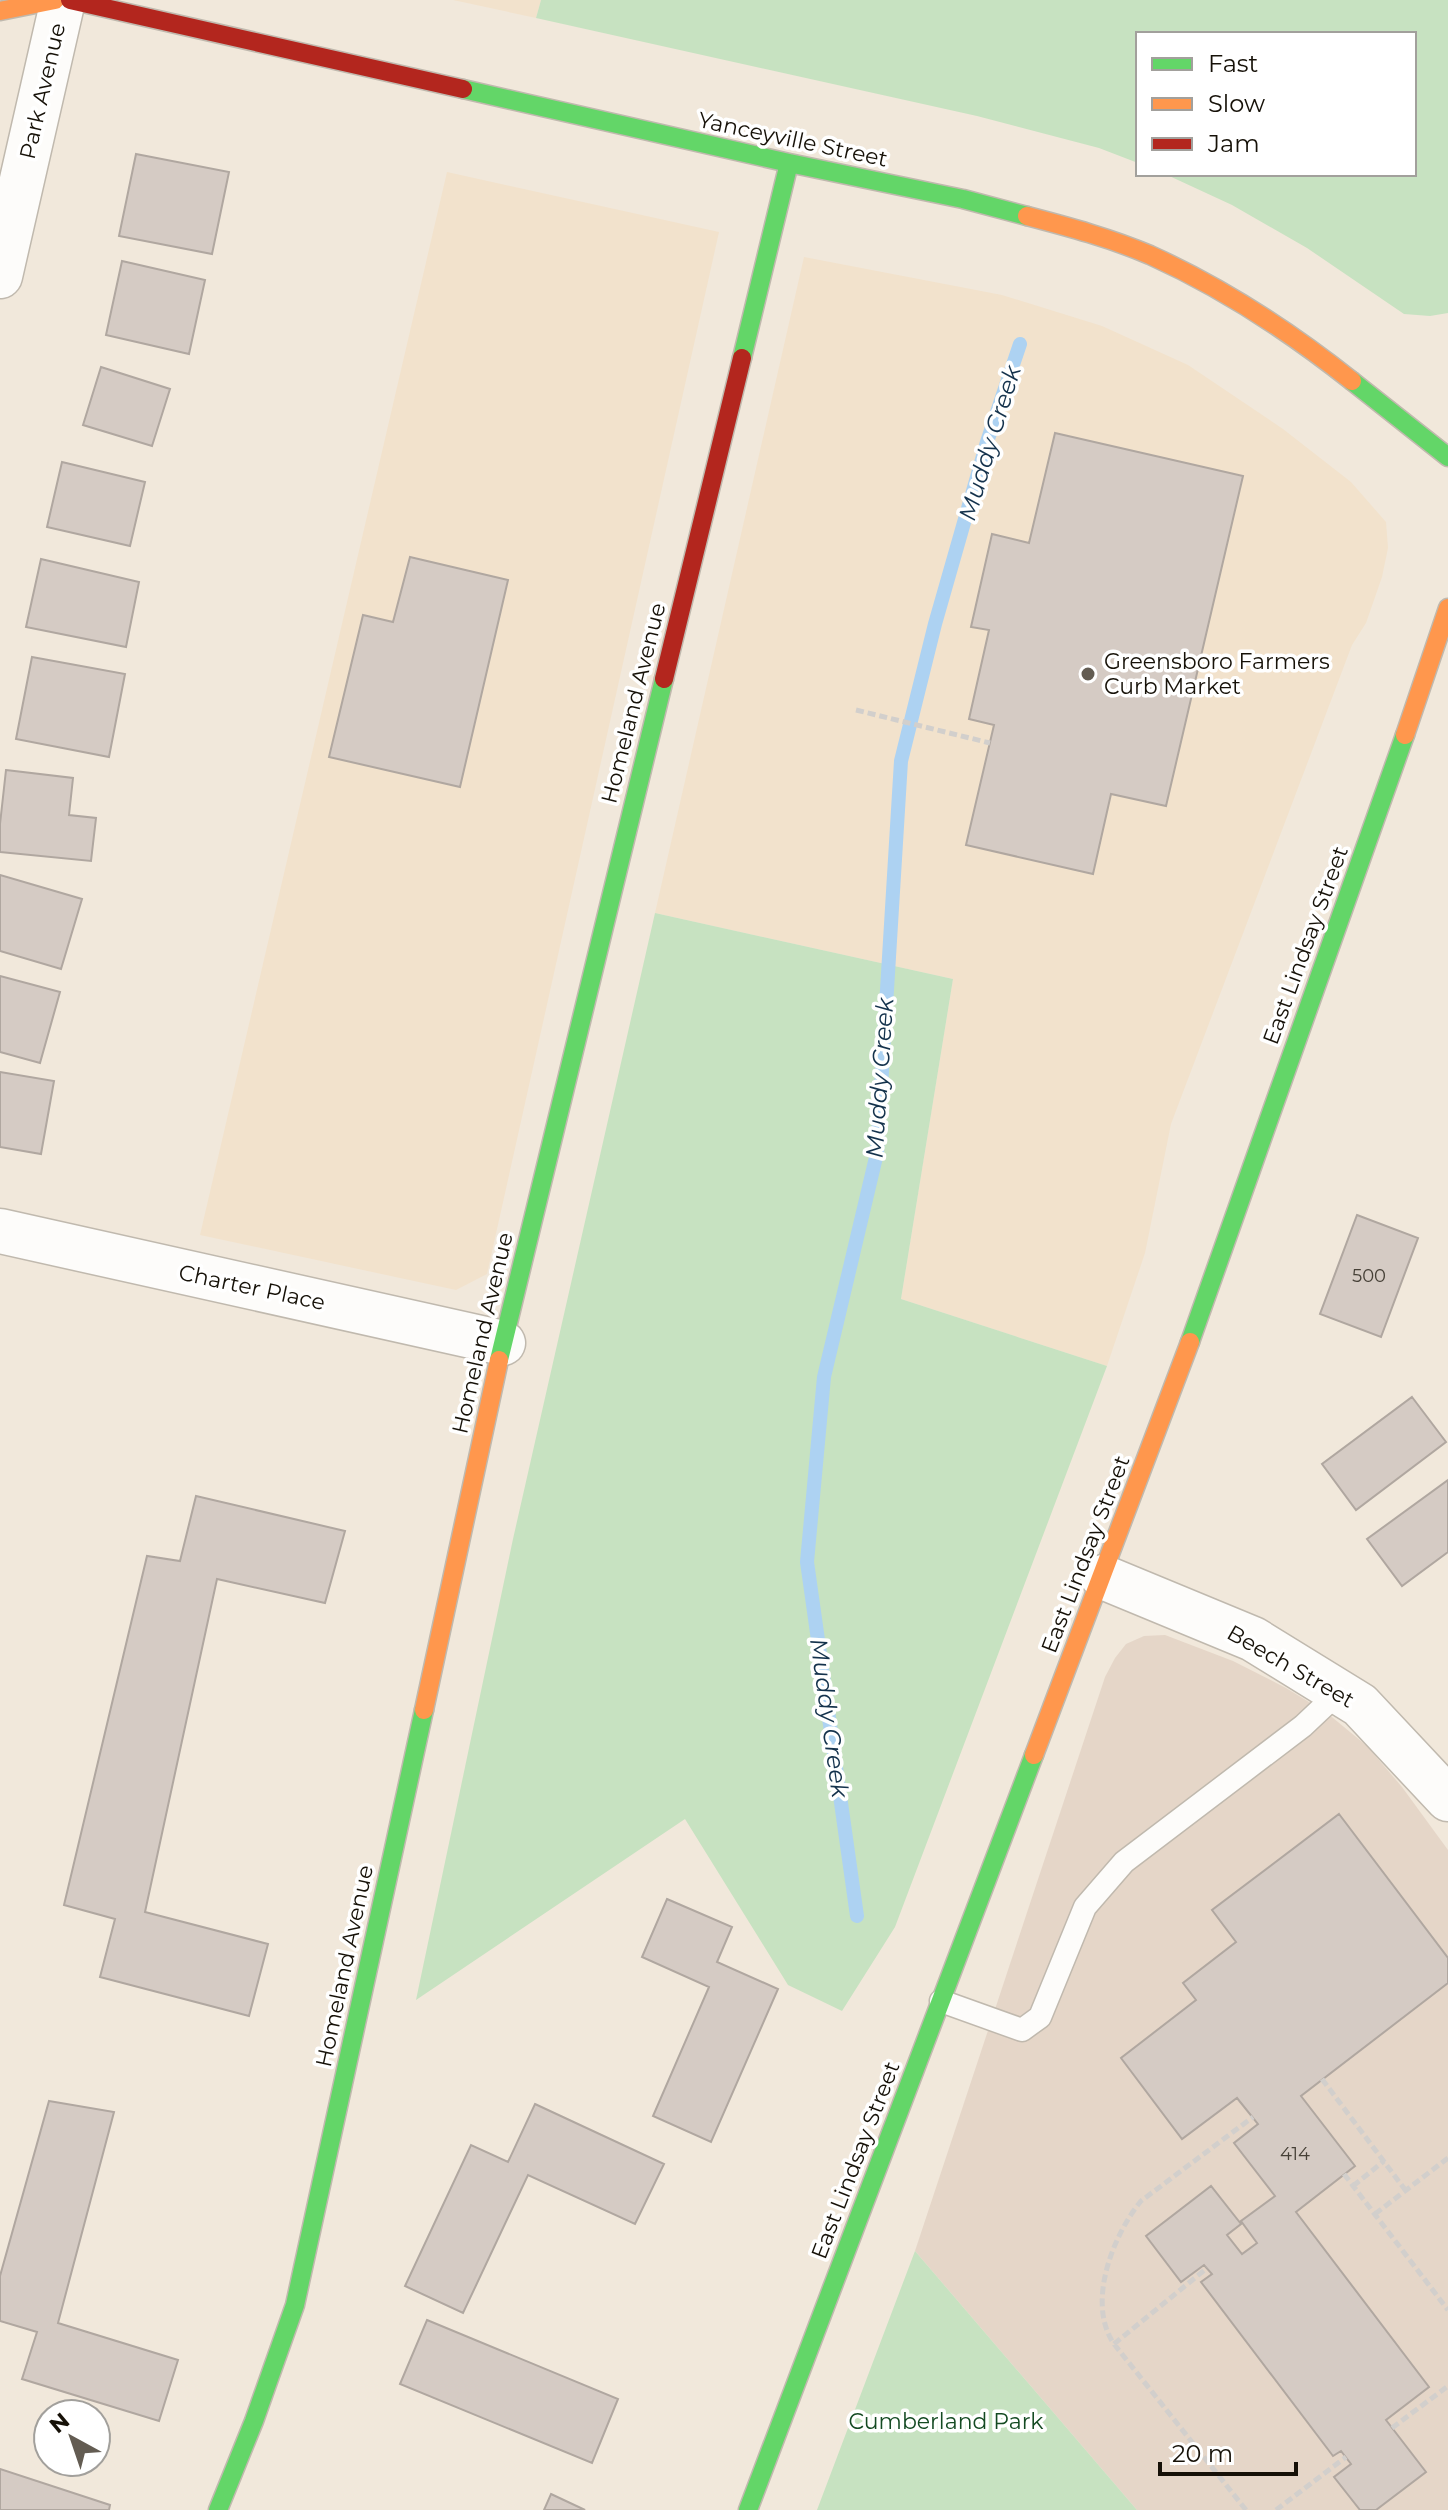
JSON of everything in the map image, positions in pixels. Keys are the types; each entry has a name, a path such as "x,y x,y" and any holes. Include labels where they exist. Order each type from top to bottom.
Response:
{"street":[{"path":"0,11 55,0"},
{"name":"Park Avenue","path":"0,276 63,0"},
{"name":"Yanceyville Street","path":"70,0 789,163 963,199 1087,232 1149,255 1238,300 1314,351 1448,457"},
{"name":"Homeland Avenue","path":"218,2510 254,2421 295,2305 503,1343 789,163"},
{"name":"East Lindsay Street","path":"748,2510 1190,1343 1390,781 1448,608"},
{"name":"Charter Place","path":"0,1231 503,1343"},
{"name":"Beech Street","path":"1103,1577 1253,1639 1360,1705 1448,1799"}],"lane":[{"path":"941,2001 1022,2030 1040,2017 1085,1907 1124,1862 1303,1726 1339,1692"}],"path":[{"path":"856,710 990,743"},
{"path":"1322,2079 1406,2191"},
{"path":"1246,2510 1114,2344 1107,2334 1102,2309 1105,2276 1128,2217 1141,2201 1253,2117"},
{"path":"1375,2214 1448,2158"},
{"path":"1353,2186 1384,2161"},
{"path":"1344,2174 1448,2310"},
{"path":"1114,2344 1207,2268"},
{"path":"1392,2428 1448,2386"},
{"path":"1276,2510 1346,2457"}],"shaded area":[{"path":"453,0 541,0 536,18"},
{"path":"447,172 719,232 487,1274 456,1290 200,1235"},
{"path":"804,257 1002,295 1102,326 1188,365 1283,429 1351,482 1386,522 1388,548 1382,577 1366,623 1352,645 1171,1124 1145,1253 1107,1366 901,1299 953,979 655,913"},
{"path":"1165,1635 1233,1661 1327,1713 1367,1746 1402,1787 1448,1850 1448,2510 1137,2510 915,2251 1105,1677 1126,1644 1144,1636"}],"green space":[{"path":"541,0 1448,0 1448,313 1430,316 1404,314 1307,248 1232,205 1169,176 1416,176 1416,32 1136,32 1136,162 1099,148 977,116 536,18"},
{"path":"655,913 953,979 901,1299 1107,1366 895,1927 842,2011 788,1985 685,1819 416,2000 513,1539"},
{"name":"Cumberland Park","path":"915,2251 1137,2510 817,2510"}],"building":[{"path":"136,154 229,172 212,254 119,236"},
{"path":"122,261 205,280 189,354 106,335"},
{"path":"101,367 170,389 152,446 83,425"},
{"name":"Greensboro Farmers Curb Market","path":"1055,433 1243,476 1166,806 1111,794 1093,874 966,845 994,725 969,719 989,630 971,627 992,534 1029,543"},
{"path":"62,462 145,482 130,546 47,527"},
{"path":"410,557 508,580 460,787 329,757 363,615 393,622"},
{"path":"41,559 139,582 126,647 26,627"},
{"path":"32,657 125,674 109,757 16,739"},
{"path":"6,770 73,778 69,815 96,818 91,861 0,852"},
{"path":"0,875 82,899 61,969 0,951"},
{"path":"0,976 60,992 40,1063 0,1052"},
{"path":"0,1072 54,1081 41,1154 0,1147"},
{"path":"1357,1215 1418,1238 1381,1337 1320,1314"},
{"path":"1412,1397 1446,1442 1356,1510 1322,1464"},
{"path":"1448,1480 1448,1552 1402,1586 1367,1539"},
{"path":"196,1496 345,1531 325,1603 217,1579 145,1912 268,1944 249,2016 100,1977 115,1919 64,1905 147,1556 180,1561"},
{"path":"1339,1814 1448,1958 1448,1983 1301,2096 1355,2166 1296,2212 1429,2387 1386,2420 1426,2472 1376,2510 1360,2510 1334,2477 1351,2464 1341,2451 1333,2456 1201,2282 1212,2274 1204,2265 1181,2282 1146,2236 1211,2186 1241,2224 1227,2235 1242,2254 1257,2243 1241,2221 1275,2196 1234,2143 1258,2124 1237,2098 1182,2139 1121,2058 1196,2000 1183,1983 1236,1942 1212,1910"},
{"path":"667,1899 732,1927 717,1962 778,1989 711,2142 653,2116 709,1987 642,1957"},
{"path":"49,2101 114,2112 58,2323 178,2360 159,2421 112,2407 112,2398 84,2398 22,2379 37,2332 0,2321 0,2276"},
{"path":"535,2104 664,2164 635,2224 528,2175 463,2313 405,2286 471,2145 508,2162"},
{"path":"427,2320 618,2399 592,2463 400,2384"},
{"path":"0,2469 110,2505 109,2510 0,2510"},
{"path":"551,2494 585,2510 544,2510"}],"waterway":[{"name":"Muddy Creek","path":"857,1916 807,1562 824,1377 877,1153 901,761 935,624 987,442 1020,344"}],"traffic: fast":[{"path":"463,89 963,199 1027,216"},
{"path":"742,358 789,163"},
{"path":"1352,381 1448,457"},
{"path":"499,1360 664,679"},
{"path":"1190,1342 1405,735"},
{"path":"218,2510 254,2421 295,2305 424,1710"},
{"path":"748,2510 1034,1755"}],"traffic: slow":[{"path":"0,11 55,0"},
{"path":"1027,216 1120,243 1177,268 1255,312 1352,381"},
{"path":"1405,735 1448,608"},
{"path":"1034,1755 1190,1342"},
{"path":"424,1710 499,1360"}],"traffic: jam":[{"path":"70,0 463,89"},
{"path":"664,679 742,358"}],"place":[{"name":"Greensboro Farmers Curb Market","path":"1088,674"}]}
